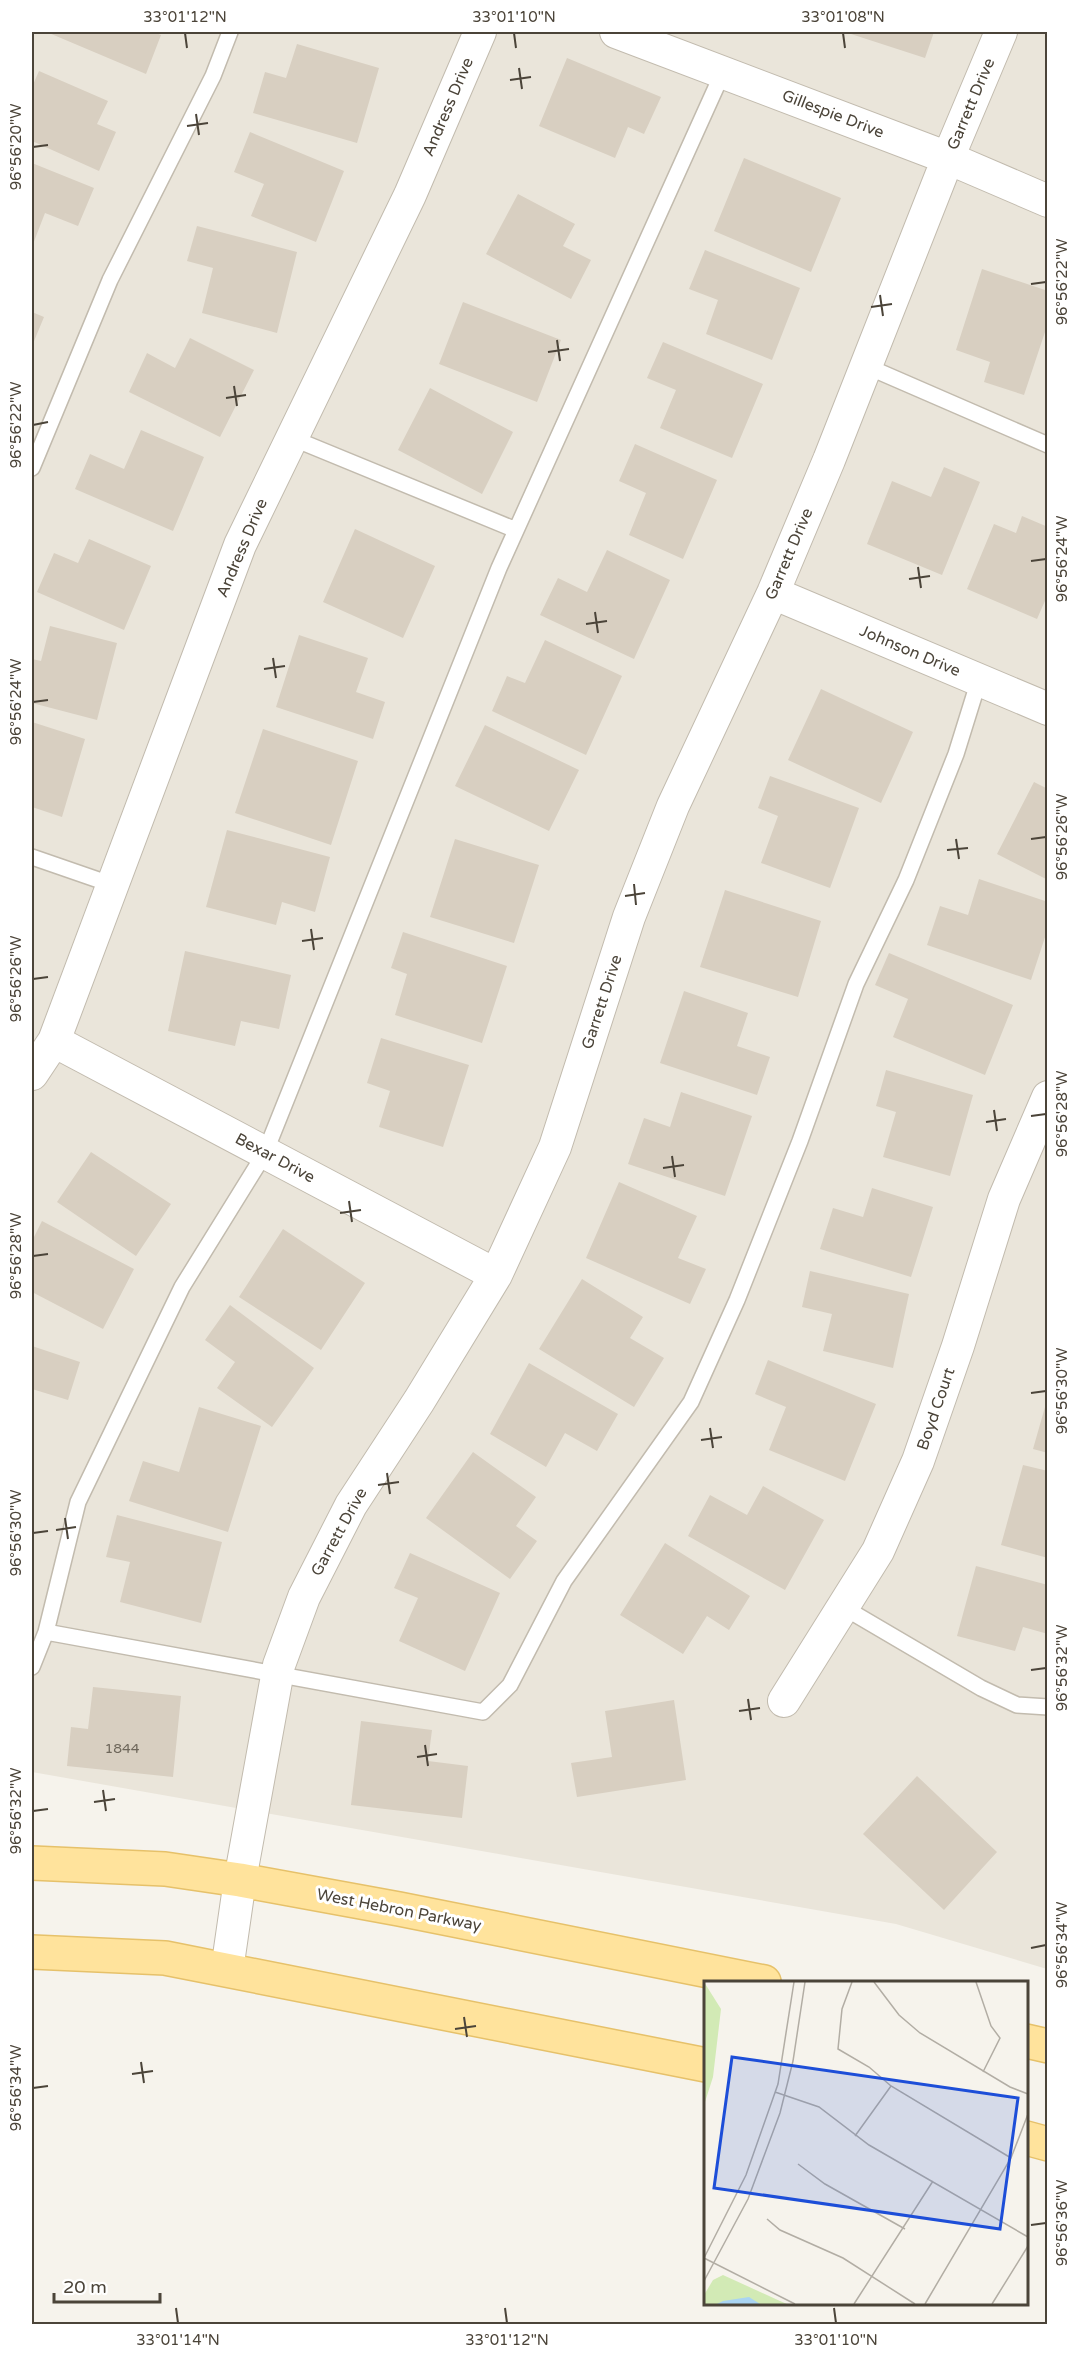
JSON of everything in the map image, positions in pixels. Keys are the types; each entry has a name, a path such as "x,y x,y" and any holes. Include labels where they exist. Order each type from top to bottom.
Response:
{"main road":[{"name":"West Hebron Parkway","path":"32,1863 165,1869 240,1880 399,1909 754,1981"},
{"path":"32,1952 165,1958 704,2065"},
{"path":"1028,2041 1047,2046"},
{"path":"1028,2139 1047,2144"}],"street":[{"name":"Andress Drive","path":"32,1074 54,1041 240,545 410,195 480,32"},
{"name":"Gillespie Drive","path":"616,32 948,158 1047,201"},
{"name":"Garrett Drive","path":"227,1970 240,1880 279,1665 304,1597 351,1505 496,1275 555,1147 629,917 673,806 773,593 830,460 948,158 1001,32"},
{"name":"Johnson Drive","path":"773,593 1047,709"},
{"name":"Bexar Drive","path":"54,1041 496,1275"},
{"name":"Boyd Court","path":"784,1701 878,1551 918,1461 958,1346 1004,1199 1047,1097"}],"lane":[{"path":"32,468 110,280 213,76 230,32"},
{"path":"32,1667 46,1632 78,1502 182,1287 265,1153 499,568 723,72"},
{"path":"866,366 1047,445"},
{"path":"292,438 516,530"},
{"path":"46,1632 483,1712 510,1685 564,1581 691,1402 746,1279 800,1141 856,984 906,880 952,764 979,680"},
{"path":"32,857 113,885"},
{"path":"843,1607 981,1688 1017,1705 1047,1707"}],"shaded area":[{"path":"32,32 1047,32 1047,1969 896,1924 32,1772"}],"building":[{"path":"50,32 154,32 161,35 146,74"},
{"path":"852,32 934,32 925,58 851,34"},
{"path":"297,44 379,68 357,143 253,113 265,72 286,78"},
{"path":"567,58 661,97 644,134 628,127 615,158 539,126"},
{"path":"39,71 108,101 97,124 116,132 99,171 32,141 32,87"},
{"path":"250,132 344,171 316,242 251,216 264,184 234,172"},
{"path":"744,158 841,198 811,272 714,231"},
{"path":"32,163 94,188 78,226 45,213 33,244 32,243"},
{"path":"518,194 575,224 563,246 591,260 571,299 486,254"},
{"path":"197,226 297,252 277,333 202,313 213,268 187,261"},
{"path":"705,250 800,288 772,360 706,334 718,300 689,289"},
{"path":"982,269 1048,291 1048,323 1024,395 984,382 990,362 956,350"},
{"path":"463,302 561,340 537,402 439,364"},
{"path":"32,312 44,317 32,346"},
{"path":"190,338 254,370 220,437 129,392 147,353 175,368"},
{"path":"663,342 763,384 732,458 660,428 676,390 647,378"},
{"path":"430,388 513,432 482,494 398,450"},
{"path":"141,430 204,457 173,531 75,489 90,454 124,469"},
{"path":"635,444 717,480 683,559 629,535 646,493 619,481"},
{"path":"944,467 980,482 942,575 867,544 892,481 931,497"},
{"path":"1022,516 1048,527 1048,594 1037,619 967,589 994,524 1016,533"},
{"path":"355,529 435,566 403,638 323,602"},
{"path":"89,539 151,566 124,630 37,592 54,553 78,563"},
{"path":"607,550 670,580 634,659 540,615 558,578 587,592"},
{"path":"50,626 117,643 97,720 32,703 32,659 41,661"},
{"path":"299,635 368,658 356,692 385,702 373,739 276,707"},
{"path":"545,640 622,676 586,755 492,711 507,676 525,683"},
{"path":"821,689 913,732 881,803 788,760"},
{"path":"32,722 85,739 62,817 32,807"},
{"path":"485,725 579,770 549,831 455,786"},
{"path":"263,729 358,761 331,845 235,813"},
{"path":"770,776 859,808 830,888 761,863 778,816 758,808"},
{"path":"1034,782 1048,789 1048,880 997,854"},
{"path":"227,830 330,857 315,912 282,902 276,925 206,907"},
{"path":"455,839 539,865 514,943 430,917"},
{"path":"979,879 1048,902 1048,928 1031,980 927,945 940,906 968,915"},
{"path":"725,890 821,921 798,997 700,967"},
{"path":"403,932 507,966 482,1043 395,1015 407,974 391,968"},
{"path":"185,951 291,975 279,1029 241,1021 235,1046 168,1031"},
{"path":"889,953 1013,1005 985,1075 893,1037 908,999 875,985"},
{"path":"684,991 748,1013 737,1046 770,1057 757,1095 660,1063"},
{"path":"381,1038 469,1065 443,1147 379,1127 390,1091 367,1083"},
{"path":"886,1070 973,1095 950,1176 883,1157 896,1112 876,1106"},
{"path":"681,1092 752,1116 725,1196 628,1164 644,1118 670,1127"},
{"path":"91,1152 171,1204 136,1256 57,1202"},
{"path":"619,1182 697,1216 678,1258 706,1269 690,1304 586,1258"},
{"path":"872,1188 933,1207 911,1277 820,1249 833,1208 863,1217"},
{"path":"42,1221 134,1269 103,1329 32,1292 32,1241"},
{"path":"283,1229 365,1283 321,1350 239,1297"},
{"path":"810,1271 909,1294 893,1368 823,1351 832,1314 802,1307"},
{"path":"582,1279 643,1317 630,1338 664,1358 634,1407 539,1349"},
{"path":"230,1305 314,1368 272,1427 217,1388 235,1362 205,1340"},
{"path":"32,1346 80,1362 68,1400 32,1389"},
{"path":"768,1360 876,1404 845,1481 769,1450 786,1407 755,1394"},
{"path":"529,1363 618,1414 597,1451 565,1433 546,1467 490,1434"},
{"path":"1048,1400 1048,1453 1033,1449"},
{"path":"199,1407 261,1426 228,1532 129,1501 143,1461 179,1472"},
{"path":"473,1452 536,1497 516,1526 537,1541 510,1579 426,1518"},
{"path":"1023,1465 1048,1471 1048,1558 1001,1545"},
{"path":"763,1486 824,1520 785,1590 688,1536 710,1495 747,1515"},
{"path":"117,1515 222,1542 201,1623 120,1602 130,1562 106,1557"},
{"path":"665,1543 750,1596 729,1630 707,1616 683,1654 620,1615"},
{"path":"410,1553 500,1593 465,1671 399,1641 418,1598 394,1588"},
{"path":"976,1566 1048,1585 1048,1634 1023,1627 1015,1651 957,1636"},
{"path":"93,1687 181,1696 173,1777 67,1766 71,1727 88,1729"},
{"path":"674,1700 686,1780 577,1797 571,1763 612,1757 605,1711"},
{"path":"361,1721 432,1730 428,1761 468,1766 462,1818 351,1805"},
{"path":"917,1776 997,1852 944,1910 863,1834"}]}
